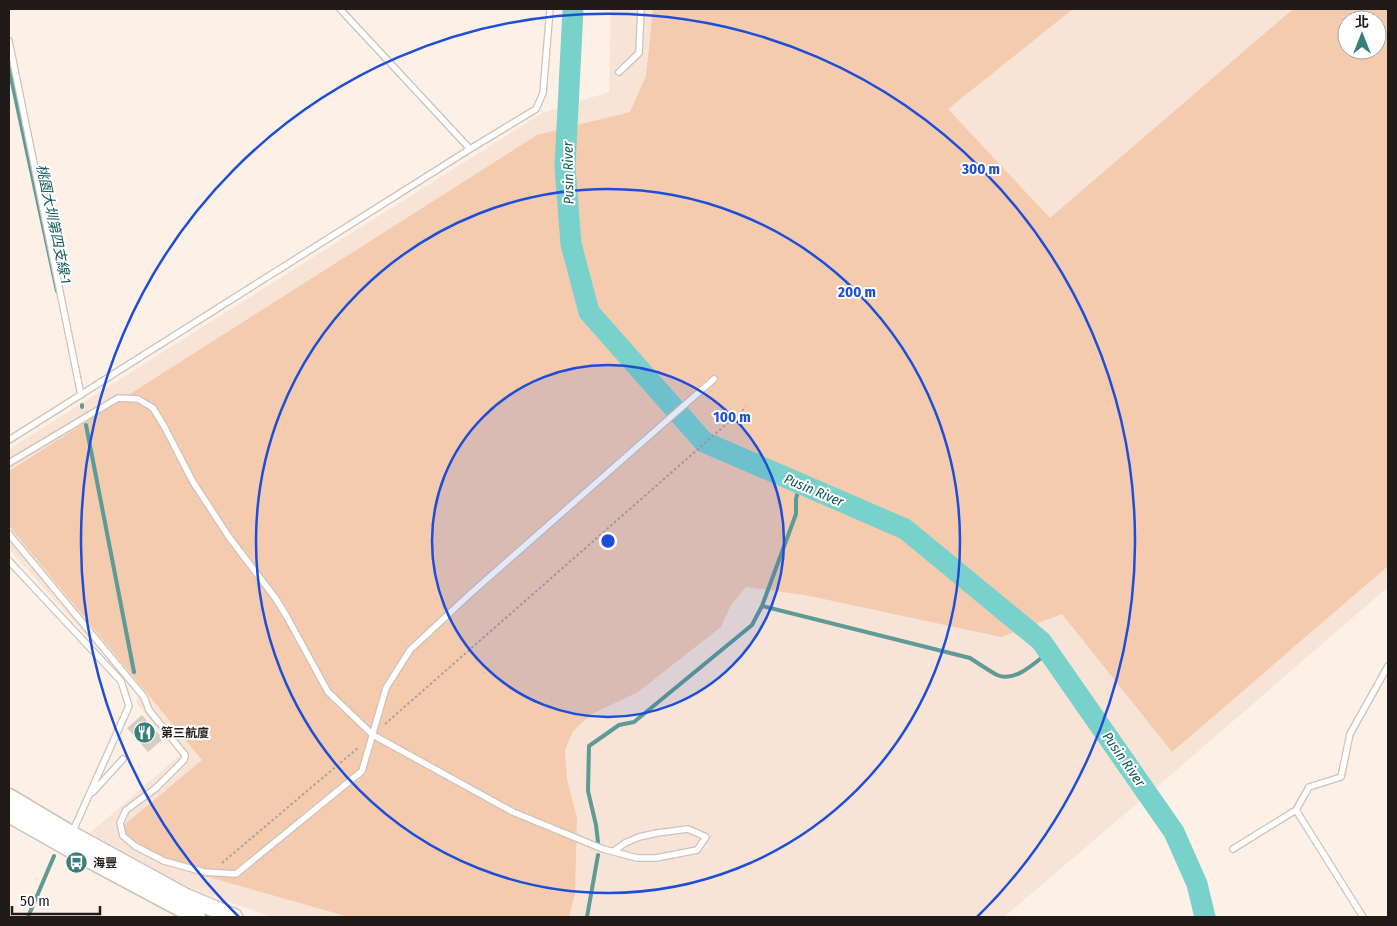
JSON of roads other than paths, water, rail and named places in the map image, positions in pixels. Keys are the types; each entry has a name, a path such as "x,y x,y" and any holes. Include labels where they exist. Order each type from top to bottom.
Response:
{"main road":[{"path":"11,800 69,840 197,917"},
{"path":"69,840 186,897 234,917"}],"lane":[{"path":"340,9 470,149"},
{"path":"9,440 536,109 543,93 550,9"},
{"path":"619,72 639,53 641,9"},
{"path":"9,41 80,395"},
{"path":"9,534 144,697 149,710 185,755 184,760 156,788 126,810 120,823 123,836 135,846 164,861 204,872 236,874 362,771 386,688 410,650 470,594 714,379"},
{"path":"9,463 118,398 138,399 153,408 193,482 229,536 280,605 328,692 373,734 513,812 577,839 614,851 637,858 656,858 697,850 706,837 688,829 665,832 639,837 625,843 614,851"},
{"path":"9,561 121,681 130,706 69,840"},
{"path":"1233,849 1296,810 1309,786 1342,777 1350,734 1388,666"},
{"path":"88,797 123,760"},
{"path":"1296,810 1363,917"}],"waterway":[{"name":"Pusin River","path":"573,9 565,167 571,244 589,312 704,442 905,529 1041,641 1174,832 1197,884 1205,917"},
{"name":"桃園大圳第四支線-1","path":"9,68 57,291"},
{"name":"桃園大圳第四支線-1","path":"86,425 134,672"},
{"path":"598,842 588,791 589,746 619,725 634,722 752,625 762,606 796,514 796,499 800,484"},
{"path":"762,606 970,658 997,675 1004,677 1018,674 1049,652"},
{"path":"587,917 598,855"},
{"name":"桃園大圳第四支線-1","path":"28,917 54,856"}],"place":[{"name":"第三航廈","path":"145,733"},
{"name":"海豐","path":"77,863"}]}
